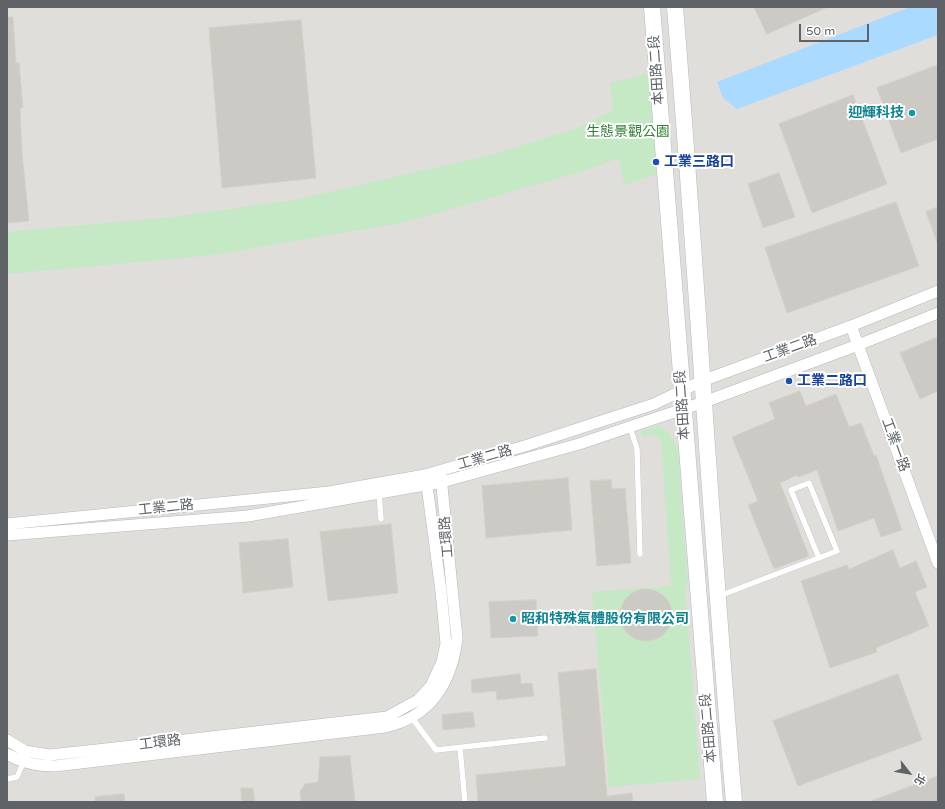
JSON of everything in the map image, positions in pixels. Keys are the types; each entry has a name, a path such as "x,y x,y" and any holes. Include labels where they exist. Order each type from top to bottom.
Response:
{"street":[{"name":"本田路二段","path":"652,7 715,802"},
{"name":"本田路二段","path":"675,7 704,402 716,597 734,802"},
{"name":"工業二路","path":"426,480 440,471 531,444 654,404 702,381 852,326 938,291"},
{"name":"工業二路","path":"7,524 29,528 88,528 248,516 426,480 442,482 579,444 704,402 858,345 938,313"},
{"name":"工業一路","path":"852,326 938,563"},
{"path":"531,444 533,457"},
{"name":"工環路","path":"7,740 36,765 50,766 123,753 286,734 387,717 406,708 418,700 430,686 442,662 446,644 448,603 442,482 440,471"},
{"name":"工環路","path":"286,734 386,727 400,724 424,710 443,686 450,672 455,655 456,638 448,603 426,480"},
{"name":"工業二路","path":"7,535 29,528 87,516 329,492 378,489"},
{"path":"217,503 217,518"},
{"path":"139,511 140,524"},
{"path":"87,516 88,528"},
{"path":"406,708 412,718"},
{"name":"工環路","path":"7,754 24,756 50,754 123,753"},
{"path":"50,754 50,766"}],"lane":[{"path":"630,427 637,449 640,554"},
{"path":"716,597 819,558 837,551 809,483 791,490 819,558"},
{"path":"378,489 381,519"},
{"path":"412,718 436,750 545,738"},
{"path":"460,748 465,802"},
{"path":"7,779 17,777 24,756"}],"shaded area":[{"path":"7,7 938,7 938,802 7,802"}],"green space":[{"name":"生態景觀公園","path":"651,73 656,174 624,185 619,158 584,171 406,222 214,255 7,274 7,232 172,217 294,200 495,154 580,127 613,110 610,83"},
{"path":"657,426 669,433 678,453 688,585 685,586 700,779 609,787 592,592 671,586 661,440 653,435 642,437 641,431"}],"water":[{"path":"910,7 938,7 938,35 737,109 723,98 717,82"}],"building":[{"path":"754,7 828,7 767,34"},
{"path":"7,17 13,17 16,63 19,63 23,108 20,108 22,153 29,221 7,223"},
{"path":"301,20 316,178 222,188 209,28"},
{"name":"迎輝科技","path":"938,65 938,139 901,153 877,88"},
{"path":"853,95 887,184 812,213 779,124"},
{"path":"779,173 795,217 763,228 748,184"},
{"path":"896,202 919,266 787,313 765,248"},
{"path":"938,207 938,242 937,242 926,212"},
{"path":"938,337 938,391 920,399 900,353"},
{"path":"800,391 806,406 836,394 849,427 861,423 874,456 876,455 902,530 881,537 874,518 838,531 817,470 798,477 797,475 780,483 809,556 774,569 748,505 758,501 732,437 775,419 769,403"},
{"path":"568,478 572,530 486,538 482,486"},
{"path":"611,480 612,489 625,488 631,563 597,566 590,481"},
{"path":"391,524 398,593 328,601 320,532"},
{"path":"288,539 293,587 243,593 239,543"},
{"path":"893,550 900,568 916,561 927,587 915,592 929,626 876,648 877,652 830,668 801,581 847,565 849,569"},
{"path":"646,589 656,591 664,597 670,605 672,615 670,625 664,633 656,639 646,641 636,639 628,633 622,625 620,615 622,605 628,597 636,591"},
{"name":"昭和特殊氣體股份有限公司","path":"536,600 538,636 491,638 489,602"},
{"path":"596,669 607,796 632,793 633,802 478,802 476,775 566,766 558,673"},
{"path":"520,674 521,684 532,683 534,696 497,700 496,691 472,693 471,680"},
{"path":"898,674 922,740 798,786 773,721"},
{"path":"473,712 475,727 443,730 442,715"},
{"path":"350,756 355,802 301,802 300,792 305,784 318,782 320,757"},
{"path":"938,776 938,802 872,802 872,801"},
{"path":"241,788 253,788 255,802 242,802"},
{"path":"124,794 125,802 95,802 95,797"}],"place":[{"name":"迎輝科技","path":"912,113"},
{"name":"工業三路口","path":"656,162"},
{"name":"工業二路口","path":"789,381"},
{"name":"昭和特殊氣體股份有限公司","path":"513,619"}]}
